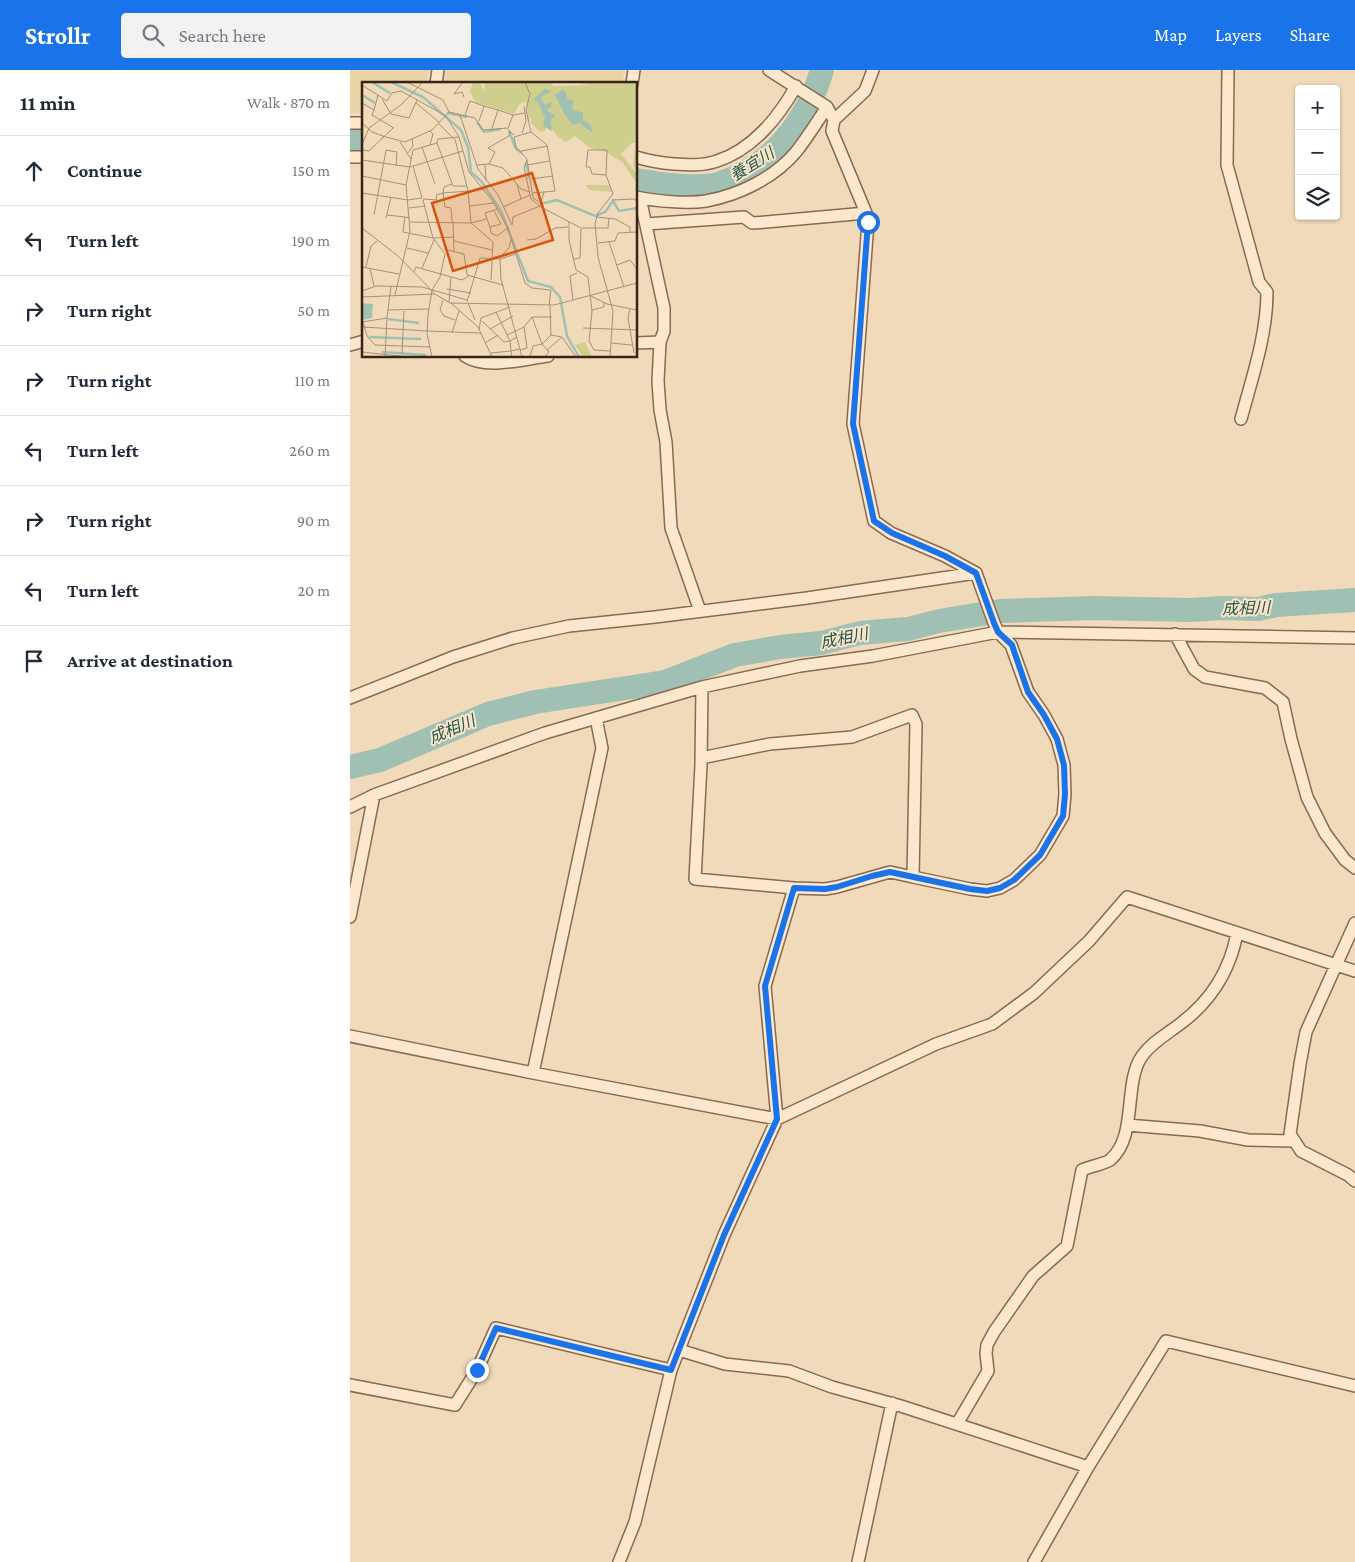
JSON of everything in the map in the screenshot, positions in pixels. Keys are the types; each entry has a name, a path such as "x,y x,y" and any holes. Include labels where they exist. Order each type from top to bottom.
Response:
{"street":[{"path":"769,70 825,105 834,120"},
{"path":"702,687 695,879 825,889 890,872 987,891 1000,888 1014,880 1040,855 1063,816 1065,794 1064,765 1057,739 1044,715 1028,692 1012,645 996,627 976,573 945,556 892,533 874,521 853,424 868,222 832,131 834,120 865,91 873,70"},
{"path":"1228,70 1227,165 1259,282 1267,292 1267,312 1262,339 1241,419"},
{"path":"638,157 674,164 696,165 716,162 735,153 757,138 787,104 796,86"},
{"path":"700,611 671,528 666,442 660,410 658,381 660,342 664,331 664,308 646,224 638,197 678,202 705,201 767,178 796,152 825,105"},
{"path":"646,224 744,217 752,223 866,213"},
{"path":"638,343 660,342"},
{"path":"468,358 472,361 493,364 534,358"},
{"path":"350,698 453,657 513,638 569,626 700,611 976,573"},
{"path":"350,806 374,795 545,733 702,687 800,666 873,656 996,627 1175,634 1355,638"},
{"path":"1175,634 1194,669 1205,677 1265,688 1282,702 1307,797 1325,834 1345,860 1355,868"},
{"path":"700,758 770,744 852,737 912,715 916,724 913,877"},
{"path":"534,1073 602,748 596,718"},
{"path":"350,917 374,795"},
{"path":"619,1562 634,1522 671,1370 724,1235 777,1119 765,986 794,888"},
{"path":"350,1036 777,1119 936,1044 992,1024 1034,993 1089,942 1128,897 1355,971"},
{"path":"1355,923 1306,1032 1290,1134 1301,1151 1348,1175 1355,1182"},
{"path":"957,1424 988,1371 987,1345 994,1332 1033,1276 1067,1246 1082,1170 1110,1160 1120,1148 1127,1125 1134,1076 1141,1057 1156,1041 1192,1015 1211,993 1230,963 1237,933"},
{"path":"1127,1125 1200,1130 1248,1140 1294,1141"},
{"path":"350,1386 455,1406 477,1370 496,1328 671,1370"},
{"path":"1034,1562 1088,1467 1166,1341 1355,1386"},
{"path":"679,1350 725,1364 789,1371 832,1387 957,1424 1088,1467"},
{"path":"858,1562 892,1404"}],"shaded area":[{"path":"350,70 428,70 426,82 362,82 362,113 350,113"},
{"path":"447,70 624,70 622,82 446,82"}],"waterway":[{"name":"養宜川","path":"638,180 667,185 712,185 739,175 756,165 771,153 797,124 807,107 822,70"},
{"name":"養宜川","path":"350,142 362,142"},
{"name":"成相川","path":"350,767 380,760 488,714 535,702 665,682 735,655 780,647 821,643 860,633 908,629 939,621 1000,611 1093,608 1258,609 1276,605 1355,600"}],"route":[{"path":"477,1370 496,1328 671,1370 724,1235 777,1119 765,986 794,888 825,889 837,887 890,872 970,889 987,891 1000,888 1014,880 1040,855 1063,816 1065,794 1064,765 1057,739 1044,715 1028,692 1012,645 998,632 976,573 945,556 892,533 874,521 853,424 868,222"}]}
